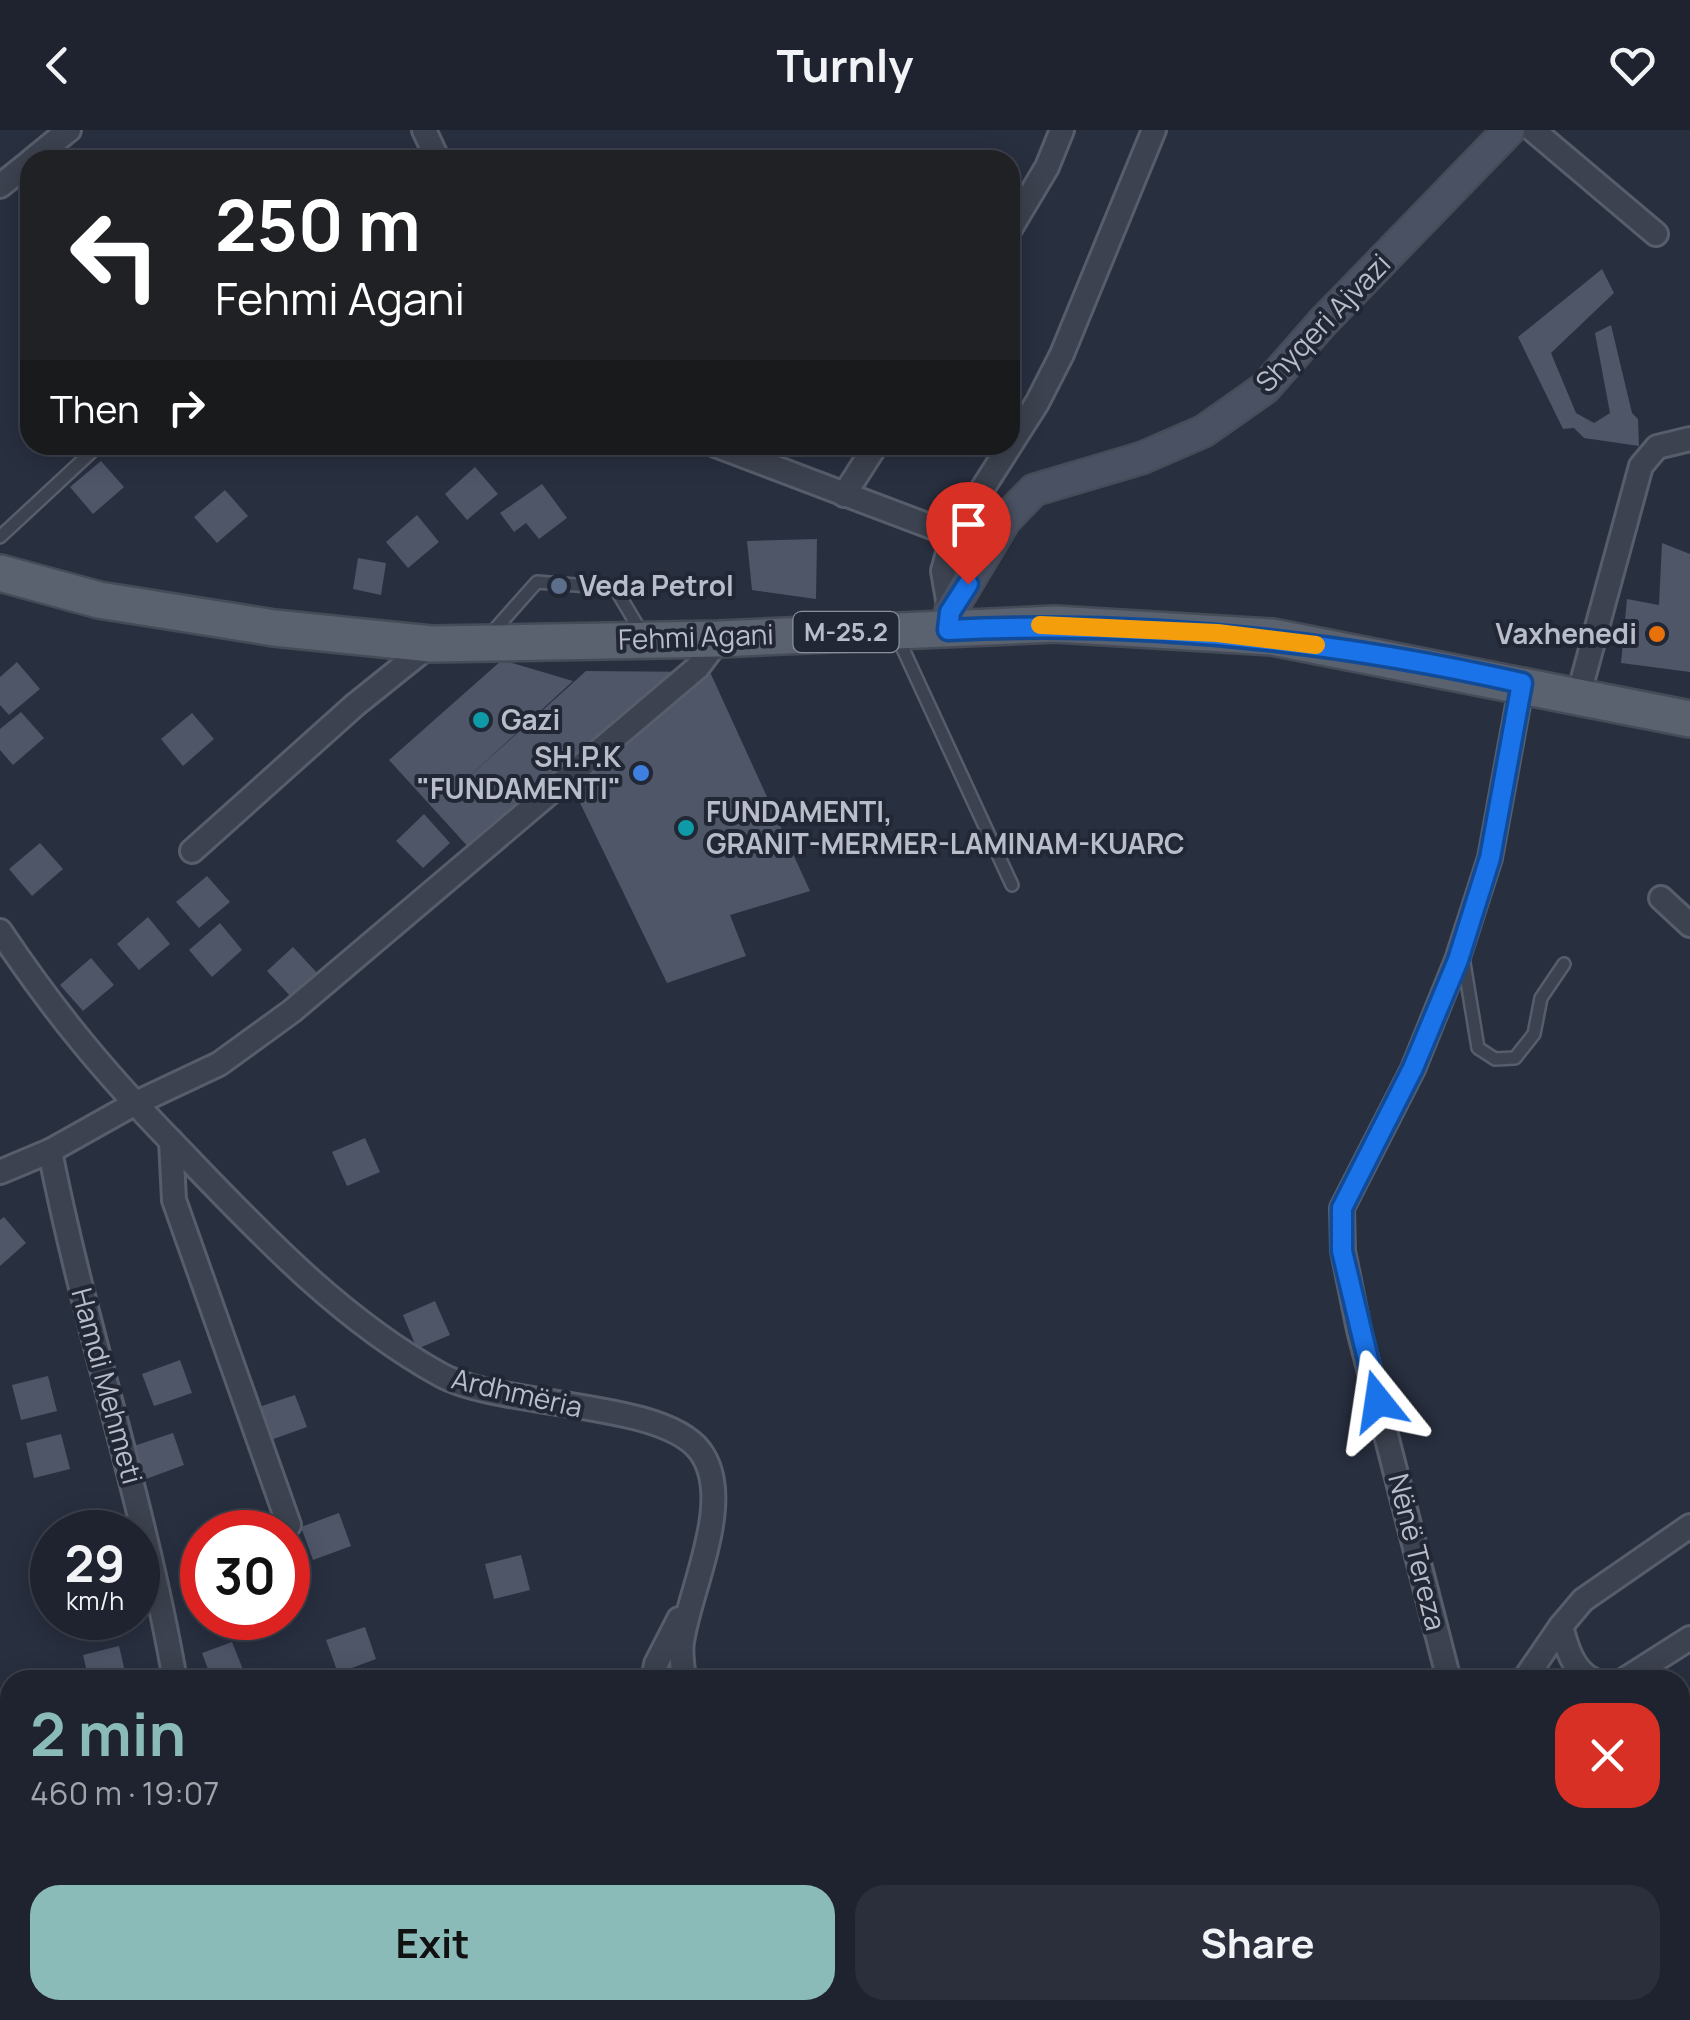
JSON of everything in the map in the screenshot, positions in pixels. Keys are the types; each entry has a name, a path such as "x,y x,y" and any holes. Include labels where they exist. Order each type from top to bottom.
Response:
{"main road":[{"name":"Fehmi Agani","path":"0,573 118,603 274,628 431,644 895,632 949,621 1272,637 1690,718"}],"street":[{"path":"44,150 69,130"},
{"path":"1020,212 1062,130"},
{"path":"1020,430 1062,354 1154,130"},
{"name":"Shyqeri Ajvazi","path":"949,621 1006,520 1034,490 1142,458 1204,432 1266,388 1322,323 1509,130"},
{"path":"1532,130 1656,234"},
{"path":"0,186 20,170"},
{"path":"1578,697 1640,466 1657,447 1690,440"},
{"path":"741,455 953,535"},
{"path":"844,495 870,455"},
{"path":"949,621 943,571 953,535 1004,455"},
{"path":"0,1172 50,1151 132,1105 219,1064 292,1012 698,668 718,639"},
{"path":"192,851 431,644"},
{"name":"Nënë Tereza","path":"1447,1670 1358,1330 1342,1251 1342,1208 1413,1068 1462,948 1490,858 1522,683"},
{"path":"1661,898 1690,925"},
{"path":"0,931 55,1013 132,1105"},
{"name":"Ardhmëria","path":"132,1105 301,1274 444,1377 486,1391 645,1422 688,1438 702,1454 714,1488 681,1645 683,1670"},
{"path":"170,1141 174,1200 283,1510"},
{"name":"Hamdi Mehmeti","path":"50,1151 69,1245 160,1595 173,1670"},
{"path":"1531,1670 1583,1600 1690,1526"},
{"path":"655,1670 696,1585"},
{"path":"1561,1626 1566,1649 1579,1670"},
{"path":"1640,1670 1690,1638"}],"lane":[{"path":"0,537 88,455"},
{"path":"483,644 537,582 615,588 645,639"},
{"path":"895,632 1012,886"},
{"path":"1462,948 1478,1048 1495,1058 1515,1058 1534,1034 1541,998 1564,964"}],"building":[{"path":"1602,269 1614,293 1551,353 1576,413 1594,423 1610,413 1595,333 1611,325 1632,413 1638,419 1639,446 1584,438 1574,428 1563,429 1518,337"},
{"path":"101,461 124,487 93,514 70,487"},
{"path":"475,467 498,494 467,520 445,494"},
{"path":"542,484 567,518 539,539 526,523 514,532 500,513"},
{"path":"225,490 248,516 217,543 194,517"},
{"path":"417,515 439,542 408,568 386,542"},
{"path":"817,539 816,599 752,590 747,541"},
{"name":"Vaxhenedi","path":"1662,543 1690,554 1690,672 1621,663 1627,599 1659,605"},
{"path":"358,558 386,563 381,595 353,589"},
{"name":"FUNDAMENTI, GRANIT-MERMER-LAMINAM-KUARC","path":"502,660 573,681 461,784 586,671 710,672 810,891 730,915 746,956 667,983 568,778 471,850 389,760"},
{"path":"17,662 40,689 9,715 0,705 0,677"},
{"path":"21,712 44,738 13,765 0,750 0,729"},
{"path":"192,713 214,739 183,766 161,739"},
{"path":"424,814 450,843 423,868 396,841"},
{"path":"40,843 63,869 32,896 9,869"},
{"path":"207,876 230,902 199,928 176,902"},
{"path":"148,917 170,944 139,970 117,944"},
{"path":"220,923 242,950 212,977 189,950"},
{"path":"293,947 318,974 292,998 267,971"},
{"path":"91,958 114,985 83,1011 60,985"},
{"path":"365,1138 380,1172 347,1186 332,1152"},
{"path":"4,1217 26,1243 0,1266 0,1220"},
{"path":"435,1301 450,1335 417,1349 403,1315"},
{"path":"180,1360 192,1393 154,1406 142,1374"},
{"path":"48,1376 57,1411 21,1420 12,1385"},
{"path":"295,1395 307,1427 268,1441 256,1408"},
{"path":"173,1433 184,1465 146,1479 134,1446"},
{"path":"61,1434 70,1469 34,1478 26,1443"},
{"path":"339,1513 351,1546 313,1560 310,1524"},
{"path":"521,1555 530,1590 494,1599 485,1564"},
{"path":"365,1627 376,1659 337,1670 326,1640"},
{"path":"232,1642 243,1670 208,1670 202,1653"},
{"path":"119,1646 125,1670 87,1670 83,1655"}],"slow traffic":[{"path":"1040,625 1217,633 1316,645"}],"place":[{"name":"Veda Petrol","path":"559,586"},
{"name":"Vaxhenedi","path":"1657,634"},
{"name":"Gazi","path":"481,720"},
{"name":"SH.P.K \"FUNDAMENTI\"","path":"641,773"},
{"name":"FUNDAMENTI, GRANIT-MERMER-LAMINAM-KUARC","path":"686,828"}],"route":[{"path":"968,584 950,612 948,630 1055,624 1272,637 1522,683 1490,858 1458,960 1413,1068 1342,1208 1342,1251 1378,1401"}]}
